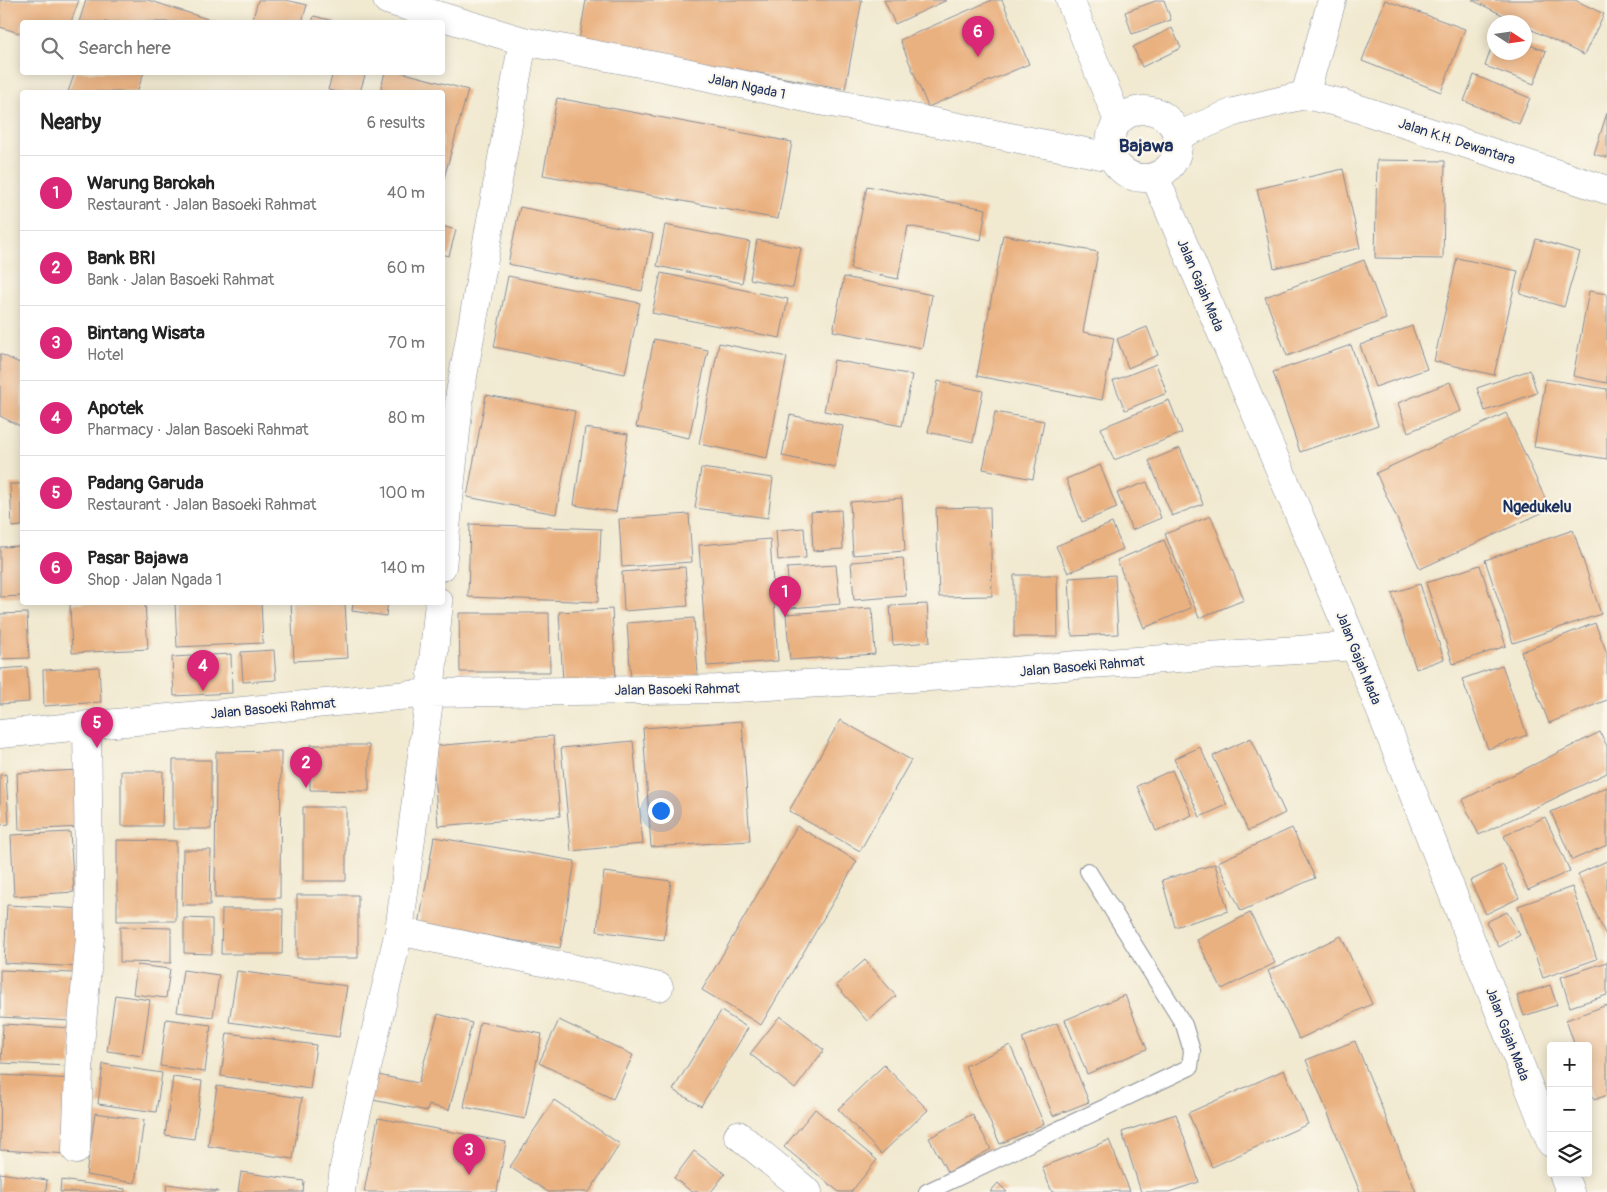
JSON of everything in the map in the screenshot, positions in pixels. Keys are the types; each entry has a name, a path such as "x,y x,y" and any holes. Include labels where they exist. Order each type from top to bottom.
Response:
{"street":[{"name":"Jalan Ngada 1","path":"387,0 524,41 666,68 825,102 867,108 1111,156"},
{"path":"1070,0 1118,121"},
{"path":"1177,136 1234,112 1305,96 1332,0"},
{"path":"445,538 460,393 524,41"},
{"name":"Jalan K.H. Dewantara","path":"1305,96 1341,103 1607,190"},
{"path":"1143,110 1152,111 1168,120 1177,136 1178,149 1174,161 1166,171 1155,177 1141,180 1129,176 1118,168 1111,156 1109,144 1112,132 1118,121 1126,115 1143,110"},
{"name":"Jalan Gajah Mada","path":"1155,177 1355,646 1547,1133"},
{"path":"341,1192 346,1158 399,931 430,693 439,605"},
{"name":"Jalan Basoeki Rahmat","path":"0,734 430,693 718,689 981,674 1077,665 1355,646"},
{"path":"76,1150 80,1045 90,937 87,725"},
{"path":"399,931 659,987"},
{"path":"738,1135 808,1192"},
{"path":"1564,1177 1570,1192"}],"lane":[{"path":"927,1192 1190,1067 1192,1051 1184,1025 1088,871"}],"building":[{"path":"0,0 79,0 72,20 20,20 20,33 0,27"},
{"path":"86,0 148,0 211,20 80,20"},
{"path":"258,0 286,0 307,5 303,20 253,20"},
{"path":"586,0 862,0 845,89 579,40"},
{"path":"884,0 947,0 895,24"},
{"path":"992,0 1002,0 1029,64 928,107 900,40"},
{"path":"1158,0 1164,0 1171,20 1132,34 1125,12"},
{"path":"1385,0 1465,29 1441,92 1362,61"},
{"path":"1472,0 1575,0 1604,14 1584,55 1532,30 1532,15 1503,15"},
{"path":"314,16 329,20 313,20"},
{"path":"1172,28 1181,48 1142,67 1133,47"},
{"path":"1532,46 1546,51 1534,84 1485,66 1487,60 1532,60"},
{"path":"74,75 143,75 138,90 69,90"},
{"path":"332,75 365,75 361,90 328,90"},
{"path":"384,75 412,75 468,90 445,175 445,90 380,90"},
{"path":"1474,75 1530,98 1519,124 1464,101"},
{"path":"557,98 792,142 778,219 543,175"},
{"path":"1607,113 1607,158 1594,154"},
{"path":"1377,160 1445,161 1443,259 1375,258"},
{"path":"1343,169 1360,248 1274,268 1257,189"},
{"path":"867,186 986,209 981,240 908,226 898,279 850,269"},
{"path":"520,207 653,234 642,291 508,264"},
{"path":"665,225 750,242 742,283 657,266"},
{"path":"445,227 456,230 449,256 445,255"},
{"path":"1003,235 1098,252 1083,332 1114,338 1102,400 977,376"},
{"path":"1536,239 1580,252 1564,307 1520,294"},
{"path":"757,240 801,248 793,288 750,279"},
{"path":"1457,258 1518,271 1494,375 1434,361"},
{"path":"1364,260 1386,319 1287,356 1265,297"},
{"path":"661,273 788,299 780,338 652,313"},
{"path":"508,276 640,303 625,374 494,347"},
{"path":"844,277 932,295 922,348 833,331"},
{"path":"1589,291 1607,294 1607,383 1573,376"},
{"path":"1412,326 1427,369 1375,387 1360,345"},
{"path":"1147,327 1158,355 1128,368 1117,339"},
{"path":"654,339 708,350 689,438 636,427"},
{"path":"719,343 787,357 767,458 699,444"},
{"path":"1351,345 1378,425 1300,452 1273,372"},
{"path":"0,354 20,363 20,426 0,416"},
{"path":"834,360 912,375 902,426 824,411"},
{"path":"1156,364 1167,393 1125,410 1113,381"},
{"path":"1530,370 1537,393 1485,411 1477,388"},
{"path":"1546,379 1607,389 1607,459 1534,447"},
{"path":"938,381 983,391 973,442 928,432"},
{"path":"1450,382 1461,411 1408,432 1398,403"},
{"path":"486,395 575,411 556,514 467,497"},
{"path":"1169,400 1182,433 1114,460 1101,428"},
{"path":"995,412 1044,421 1033,479 983,469"},
{"path":"1506,413 1550,509 1420,569 1376,473"},
{"path":"790,415 843,426 835,467 782,456"},
{"path":"585,428 628,434 616,512 574,505"},
{"path":"1180,448 1203,504 1172,516 1149,461"},
{"path":"1100,465 1117,508 1082,522 1066,479"},
{"path":"701,468 773,478 768,518 695,508"},
{"path":"1147,482 1161,518 1132,530 1117,493"},
{"path":"10,484 20,484 20,526 12,527"},
{"path":"902,498 905,551 853,555 850,502"},
{"path":"990,507 992,596 939,597 936,508"},
{"path":"841,510 843,549 813,551 811,512"},
{"path":"689,514 692,562 622,567 619,519"},
{"path":"1211,516 1244,600 1199,618 1165,534"},
{"path":"1112,523 1123,549 1068,573 1056,546"},
{"path":"470,524 601,529 598,602 468,597"},
{"path":"804,528 806,558 778,560 776,530"},
{"path":"1573,530 1601,614 1513,643 1485,560"},
{"path":"770,539 778,661 707,666 699,545"},
{"path":"1164,540 1191,608 1144,628 1117,560"},
{"path":"20,546 20,596 0,597 0,547"},
{"path":"903,558 906,596 854,600 851,562"},
{"path":"836,565 840,604 790,608 787,568"},
{"path":"1480,565 1506,646 1453,664 1426,583"},
{"path":"685,567 688,606 624,611 622,572"},
{"path":"1014,575 1057,575 1058,637 1014,637"},
{"path":"1115,575 1118,634 1072,636 1069,578"},
{"path":"1420,584 1444,659 1416,669 1392,593"},
{"path":"927,604 930,642 893,645 890,606"},
{"path":"70,605 145,605 148,649 72,653"},
{"path":"175,605 261,605 263,643 177,647"},
{"path":"291,605 345,605 348,658 294,661"},
{"path":"353,605 388,605 386,616 352,611"},
{"path":"872,608 875,654 790,660 786,614"},
{"path":"612,609 616,679 563,682 559,612"},
{"path":"27,613 29,658 0,659 0,614"},
{"path":"459,613 549,613 550,672 460,672"},
{"path":"694,618 698,675 631,681 627,623"},
{"path":"1595,623 1607,653 1607,700 1549,723 1521,652"},
{"path":"274,650 276,680 243,682 241,652"},
{"path":"231,654 232,693 174,696 172,657"},
{"path":"1502,665 1527,735 1488,749 1462,679"},
{"path":"27,667 29,702 0,704 0,669"},
{"path":"99,667 101,702 44,706 43,670"},
{"path":"840,720 911,760 860,851 789,811"},
{"path":"742,721 750,841 651,847 643,728"},
{"path":"1600,732 1607,746 1607,773 1479,835 1462,800"},
{"path":"553,736 560,816 438,826 432,746"},
{"path":"1251,738 1285,813 1248,831 1213,756"},
{"path":"633,741 643,844 571,851 561,748"},
{"path":"310,745 369,745 369,791 310,790"},
{"path":"1200,747 1227,805 1200,817 1174,759"},
{"path":"281,751 280,898 215,898 216,752"},
{"path":"173,760 211,760 211,829 173,829"},
{"path":"80,770 83,827 19,830 17,773"},
{"path":"1172,770 1192,815 1156,831 1137,786"},
{"path":"121,771 163,771 162,826 121,826"},
{"path":"6,774 9,824 0,825 0,775"},
{"path":"1607,787 1607,845 1572,860 1551,812"},
{"path":"303,807 346,807 346,881 303,881"},
{"path":"1545,817 1570,871 1528,890 1504,836"},
{"path":"797,826 857,861 761,1025 702,990"},
{"path":"1292,828 1315,878 1241,911 1218,862"},
{"path":"70,832 74,892 14,896 11,835"},
{"path":"434,837 575,861 560,948 419,925"},
{"path":"117,840 176,841 176,921 117,921"},
{"path":"183,850 211,850 210,905 182,905"},
{"path":"1607,861 1607,938 1578,874"},
{"path":"1215,864 1228,911 1175,927 1162,880"},
{"path":"1503,865 1519,898 1486,914 1470,881"},
{"path":"604,872 671,881 664,940 597,931"},
{"path":"1572,887 1597,959 1543,978 1518,906"},
{"path":"297,895 358,895 358,958 297,958"},
{"path":"7,905 85,909 82,967 4,963"},
{"path":"222,909 283,909 282,954 221,954"},
{"path":"1507,912 1520,935 1499,947 1486,922"},
{"path":"1250,913 1275,963 1222,989 1197,940"},
{"path":"184,918 212,919 212,954 184,953"},
{"path":"120,927 171,928 171,963 120,962"},
{"path":"1341,936 1372,1004 1299,1039 1268,971"},
{"path":"865,960 896,996 867,1021 836,985"},
{"path":"1607,962 1607,995 1570,1007 1561,977"},
{"path":"137,965 170,969 166,998 133,994"},
{"path":"0,970 74,973 71,1021 0,1017"},
{"path":"183,970 219,975 213,1017 177,1012"},
{"path":"237,971 347,986 339,1037 229,1022"},
{"path":"1550,985 1557,1005 1524,1016 1517,996"},
{"path":"115,995 150,1000 142,1056 107,1051"},
{"path":"1125,995 1147,1049 1087,1074 1065,1020"},
{"path":"1607,1005 1607,1095 1594,1100 1592,1094 1592,1042 1574,1042 1566,1020"},
{"path":"721,1011 748,1028 701,1106 673,1090"},
{"path":"438,1014 472,1023 449,1110 429,1105 427,1111 368,1099 373,1074 418,1083"},
{"path":"780,1016 824,1050 795,1089 750,1054"},
{"path":"166,1019 211,1025 205,1072 160,1066"},
{"path":"559,1020 633,1055 613,1099 539,1063"},
{"path":"480,1022 542,1034 525,1119 464,1107"},
{"path":"1057,1023 1089,1102 1053,1116 1022,1038"},
{"path":"3,1024 72,1028 70,1066 1,1063"},
{"path":"227,1033 316,1045 310,1089 221,1076"},
{"path":"1355,1041 1416,1192 1360,1192 1306,1060"},
{"path":"1010,1045 1044,1124 1000,1144 965,1066"},
{"path":"103,1064 162,1073 156,1112 98,1104"},
{"path":"884,1065 928,1110 881,1154 838,1109"},
{"path":"1284,1070 1308,1124 1212,1167 1188,1113"},
{"path":"1,1075 74,1079 70,1154 0,1150"},
{"path":"173,1077 202,1081 194,1139 165,1135"},
{"path":"217,1086 302,1098 293,1159 208,1146"},
{"path":"554,1100 620,1144 589,1192 548,1192 510,1167"},
{"path":"815,1109 877,1160 851,1192 839,1192 784,1147"},
{"path":"95,1113 144,1120 135,1183 86,1175"},
{"path":"972,1114 991,1149 948,1173 929,1138"},
{"path":"1176,1114 1199,1182 1169,1192 1141,1192 1122,1132"},
{"path":"378,1118 506,1142 497,1192 364,1192"},
{"path":"1109,1140 1130,1191 1052,1192 1042,1167"},
{"path":"694,1151 725,1174 711,1192 692,1192 674,1178"},
{"path":"241,1172 304,1181 303,1192 238,1192"},
{"path":"0,1173 47,1180 46,1192 0,1192"},
{"path":"61,1180 125,1189 125,1192 60,1192"},
{"path":"998,1183 1007,1192 990,1192"},
{"path":"167,1184 218,1191 218,1192 166,1192"}],"place":[{"name":"Pasar Bajawa","path":"978,57"},
{"name":"Warung Barokah","path":"785,617"},
{"name":"Apotek","path":"203,691"},
{"name":"Padang Garuda","path":"97,748"},
{"name":"Bank BRI","path":"306,788"},
{"name":"Bintang Wisata","path":"469,1175"}],"district":[{"name":"Bajawa","path":"1146,145"},
{"name":"Ngedukelu","path":"1537,506"}]}
